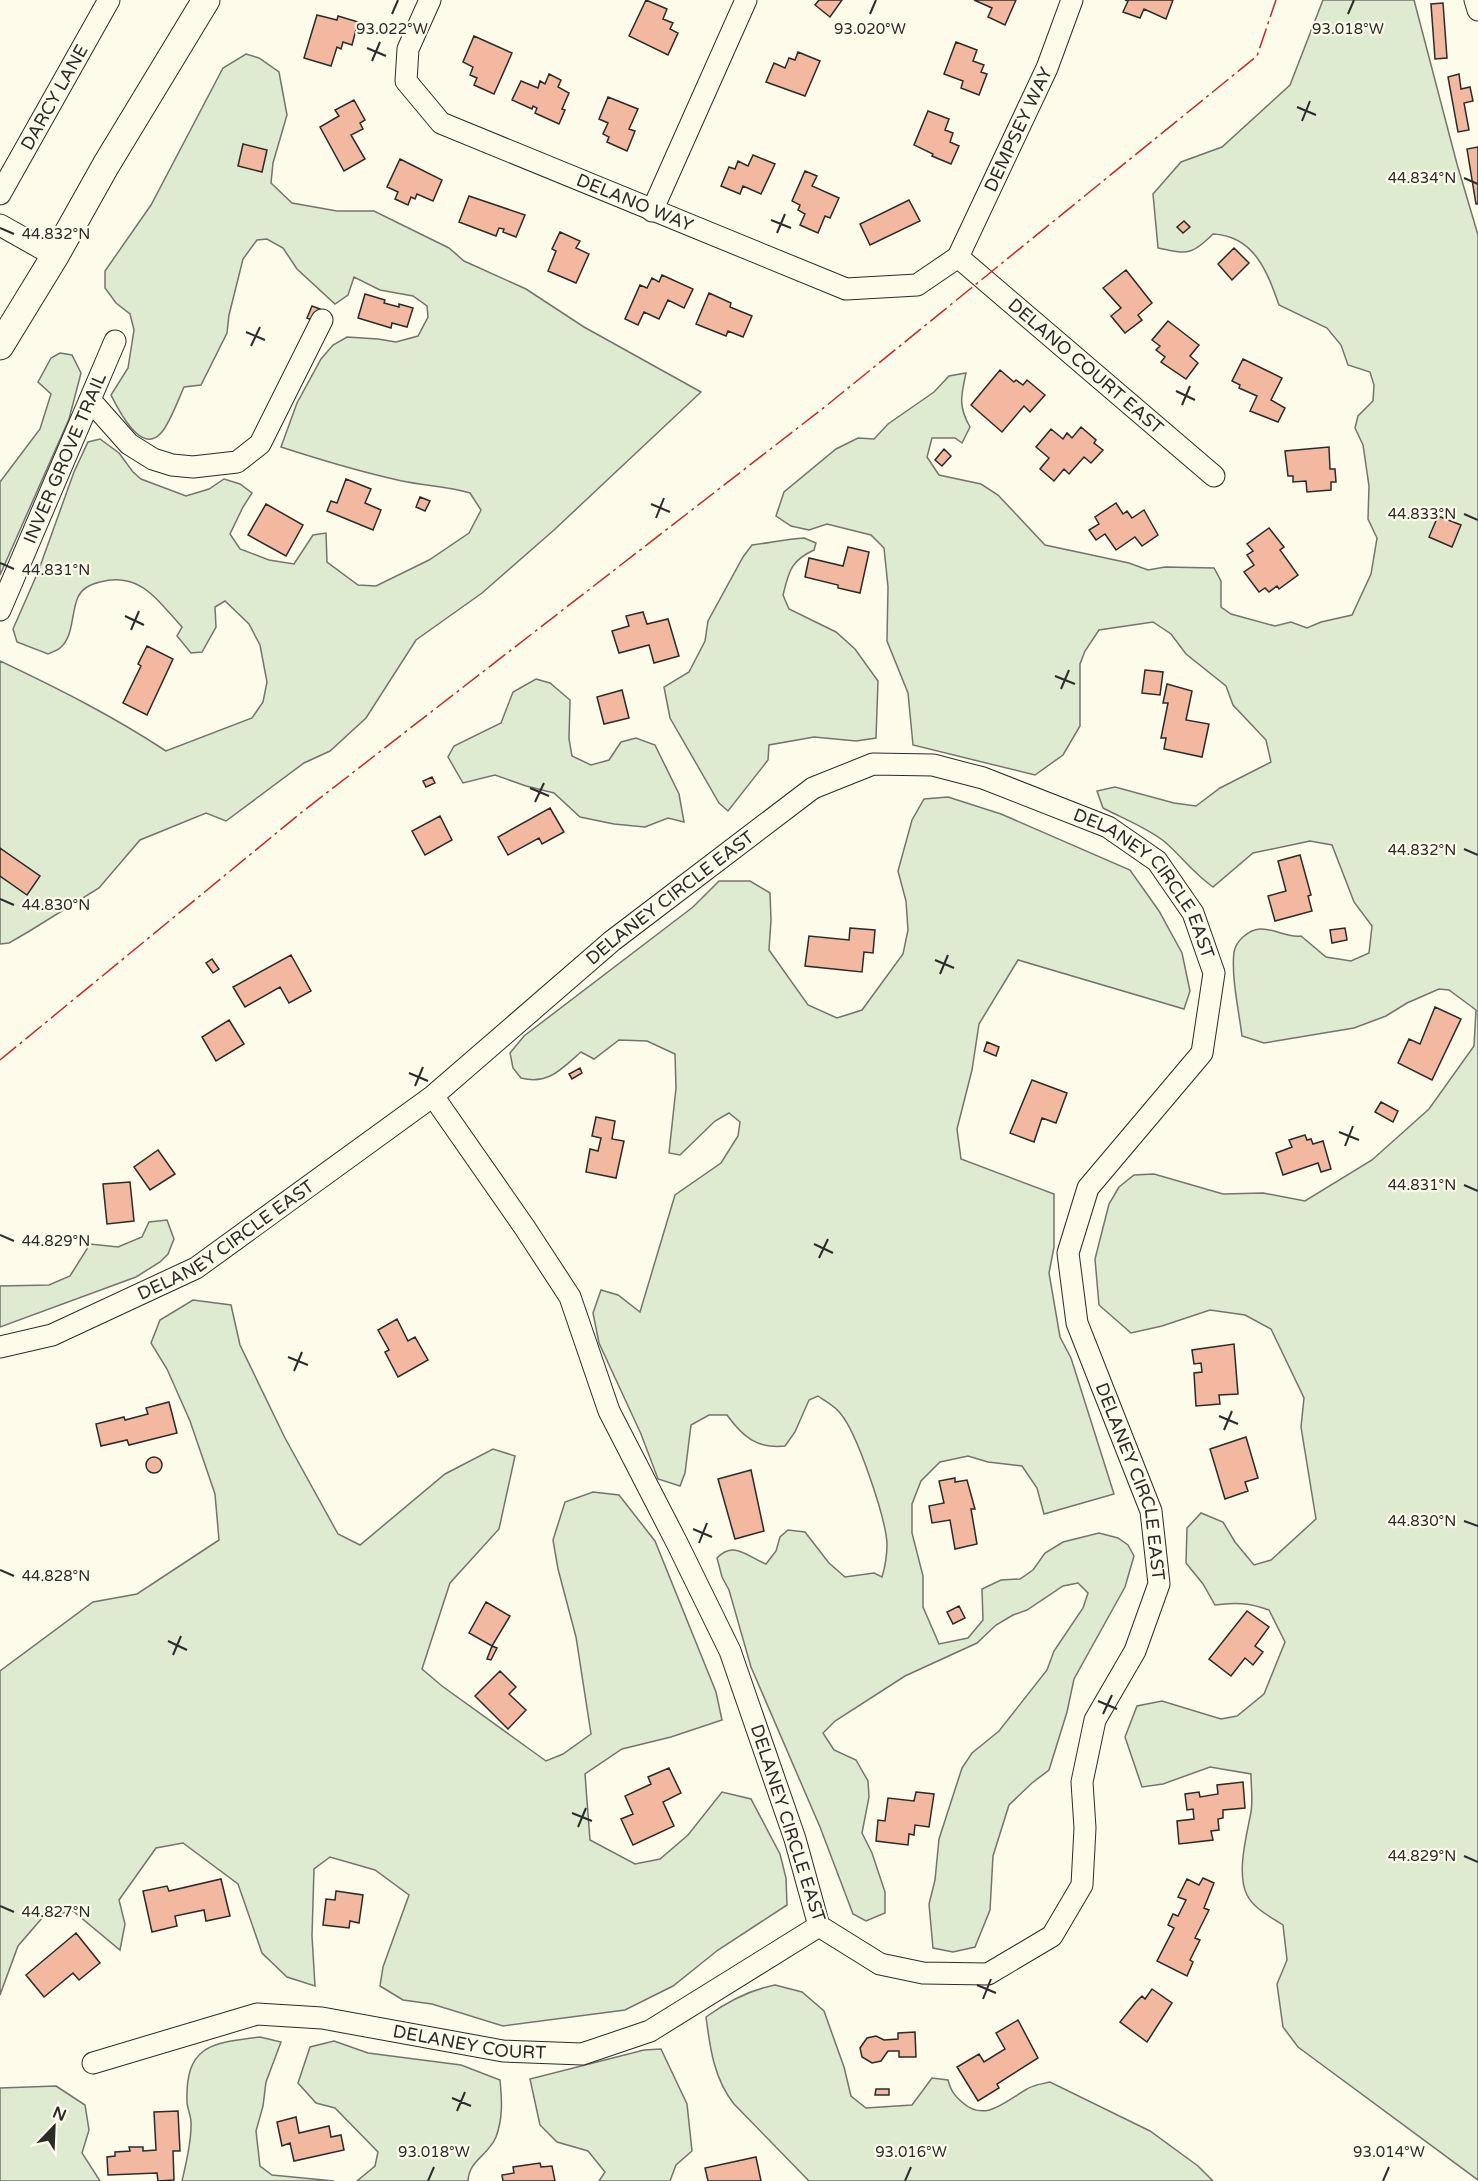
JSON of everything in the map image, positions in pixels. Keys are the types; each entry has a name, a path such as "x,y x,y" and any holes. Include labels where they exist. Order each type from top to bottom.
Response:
{"main road":[{"path":"0,346 206,0"}],"street":[{"name":"DARCY LANE","path":"0,194 109,0"},
{"name":"DELANO WAY","path":"430,0 408,49 406,81 441,123 846,289 917,285 958,257"},
{"path":"652,210 746,0"},
{"name":"DEMPSEY WAY","path":"958,257 1047,68 1072,0"},
{"path":"1475,0 1478,10"},
{"path":"0,225 55,256"},
{"name":"DELANO COURT EAST","path":"958,257 1214,476"},
{"path":"90,400 129,444 153,459 172,465 193,467 237,462 260,444 322,320"},
{"name":"INVER GROVE TRAIL","path":"0,610 115,341"},
{"name":"DELANEY CIRCLE EAST","path":"0,1347 52,1335 196,1268 433,1096 612,941 813,788 873,764 933,765 983,778 1108,827 1157,861 1193,913 1214,973 1202,1053 1088,1188 1068,1253 1077,1323 1151,1512 1158,1584 1135,1651 1095,1720 1082,1782 1084,1828 1082,1886 1052,1936 988,1974 923,1973 880,1964 819,1926 795,1839 730,1652 609,1411 570,1297 433,1096"},
{"name":"DELANEY COURT","path":"93,2062 257,2014 322,2018 503,2051 582,2054 650,2031 819,1926"}],"green space":[{"path":"1323,0 1414,0 1478,235 1478,2180 1298,2047 1283,2027 1277,1984 1287,1960 1283,1925 1250,1900 1242,1876 1243,1853 1252,1807 1251,1774 1210,1767 1163,1784 1142,1787 1125,1737 1137,1706 1162,1701 1221,1719 1237,1716 1264,1694 1285,1642 1269,1610 1242,1604 1215,1605 1203,1584 1186,1563 1187,1528 1201,1513 1223,1522 1235,1542 1254,1565 1271,1560 1316,1519 1301,1427 1304,1398 1271,1329 1245,1315 1210,1310 1162,1326 1131,1333 1099,1305 1095,1259 1109,1204 1119,1187 1134,1175 1154,1174 1223,1194 1263,1193 1305,1201 1372,1160 1429,1109 1474,1046 1476,1010 1449,990 1439,989 1407,1003 1386,1016 1354,1028 1264,1043 1242,1036 1233,962 1235,948 1243,937 1251,931 1260,929 1290,936 1301,936 1326,957 1351,961 1369,953 1372,926 1354,902 1332,845 1310,841 1253,853 1213,887 1165,842 1103,808 1097,791 1115,787 1174,803 1196,806 1220,788 1271,762 1266,740 1233,705 1226,686 1186,654 1171,634 1153,622 1099,630 1085,651 1080,664 1080,726 1063,755 1035,775 913,745 908,693 887,641 888,587 884,548 871,535 827,524 809,530 791,526 776,516 784,492 836,449 858,438 874,439 888,424 934,392 949,376 966,373 962,407 970,427 962,443 955,438 932,438 927,457 939,475 981,484 998,495 1045,545 1129,563 1148,570 1165,567 1214,568 1221,581 1221,607 1231,614 1275,626 1291,622 1307,628 1321,622 1352,615 1371,574 1377,538 1368,519 1369,486 1363,445 1355,428 1358,416 1373,401 1374,385 1370,372 1348,365 1341,345 1327,328 1279,305 1264,268 1249,248 1239,241 1213,234 1194,250 1188,252 1158,248 1153,194 1181,162 1222,147 1290,85"},
{"path":"246,54 259,58 279,72 287,115 273,163 271,183 292,203 337,211 374,211 449,248 464,261 526,289 584,327 701,392 554,530 482,593 416,640 366,718 330,751 304,763 226,821 206,813 140,840 99,888 9,943 0,944 0,661 84,703 166,751 252,718 263,702 267,682 260,645 249,624 225,601 215,607 216,627 202,652 191,653 177,636 182,627 156,598 137,584 126,581 100,582 82,591 76,603 68,638 57,650 48,654 17,642 13,629 38,572 74,472 88,442 100,439 119,453 141,479 186,496 209,489 224,479 240,484 252,493 230,534 240,549 269,560 294,564 313,535 326,533 327,562 358,585 376,586 429,560 469,533 481,510 470,493 411,483 341,466 281,447 297,403 321,359 333,345 347,337 396,342 418,336 428,317 427,306 413,296 380,290 354,277 348,295 335,304 297,269 283,248 267,239 257,240 243,259 229,315 227,333 201,385 184,387 161,433 153,439 146,439 138,435 114,402 111,395 128,368 134,330 130,314 116,303 105,288 105,271 151,205 223,68"},
{"path":"60,353 72,355 81,373 69,419 0,575 0,482 40,429 51,394 38,382 51,358"},
{"path":"804,538 816,543 814,550 795,563 783,595 789,609 836,632 855,649 878,681 876,738 856,741 814,737 769,745 768,760 728,811 719,803 670,718 664,687 689,672 705,641 708,621 752,545"},
{"path":"536,679 550,683 570,700 569,739 572,756 591,765 609,760 621,742 636,738 655,745 679,794 684,822 668,818 645,827 614,824 580,817 554,793 495,775 463,783 448,757 454,746 501,723 513,692"},
{"path":"948,797 1001,814 1130,870 1159,911 1182,953 1190,991 1184,1009 1018,960 979,1024 972,1070 957,1129 961,1159 1054,1194 1054,1247 1049,1273 1060,1337 1071,1358 1114,1494 1044,1514 1037,1488 1022,1466 988,1462 968,1456 940,1462 921,1481 912,1504 912,1533 923,1576 923,1607 939,1644 968,1638 983,1620 982,1589 1001,1580 1020,1579 1033,1570 1045,1553 1063,1542 1099,1533 1118,1538 1128,1545 1134,1556 1125,1587 1074,1679 1067,1712 1049,1770 1009,1805 993,1856 990,1910 975,1947 953,1952 933,1948 929,1904 935,1880 939,1839 962,1768 972,1753 999,1731 1047,1670 1054,1651 1083,1608 1088,1593 1078,1583 1063,1586 1027,1610 996,1625 977,1643 905,1676 835,1721 823,1733 834,1750 856,1760 868,1781 869,1797 862,1833 872,1853 885,1892 885,1913 866,1921 853,1914 820,1827 751,1667 729,1590 722,1577 717,1558 729,1550 735,1550 766,1564 776,1551 780,1537 788,1530 805,1532 829,1563 845,1577 874,1573 882,1577 887,1544 882,1516 862,1456 847,1423 838,1410 818,1396 809,1400 795,1432 785,1446 766,1446 745,1435 727,1415 709,1415 691,1425 685,1473 680,1486 658,1479 641,1434 599,1343 593,1313 601,1290 618,1295 640,1312 675,1195 721,1163 738,1136 740,1122 729,1113 715,1121 680,1155 669,1153 676,1088 675,1054 647,1041 619,1040 594,1059 581,1052 554,1074 531,1080 521,1078 513,1068 510,1053 524,1036 693,907 719,881 750,881 770,893 769,950 808,1005 837,1018 862,1010 903,954 908,930 906,901 898,871 912,820 924,799"},
{"path":"167,1220 174,1239 168,1254 160,1262 136,1277 0,1327 0,1286 49,1285 70,1276 90,1244 118,1247 142,1237 149,1222"},
{"path":"193,1300 231,1305 240,1345 285,1438 338,1534 360,1545 445,1474 493,1449 515,1456 499,1529 450,1583 422,1669 546,1761 563,1754 591,1734 576,1637 558,1569 553,1540 565,1502 593,1492 619,1495 655,1541 716,1692 722,1720 671,1737 622,1749 585,1774 590,1840 635,1864 660,1859 688,1835 722,1792 751,1799 780,1854 786,1878 787,1905 718,1950 673,1986 625,2010 503,2026 432,2004 403,2000 380,1986 383,1967 409,1895 375,1870 330,1857 314,1869 312,1936 315,1986 287,1977 262,1953 238,1884 183,1843 156,1848 119,1900 125,1924 120,1950 73,1911 43,1917 18,1946 0,1995 0,1671 93,1602 137,1594 219,1540 215,1494 190,1421 167,1369 151,1343 160,1320"},
{"path":"775,1985 802,1992 824,2011 844,2067 851,2096 866,2108 912,2105 932,2078 948,2080 955,2095 963,2103 980,2111 996,2108 1029,2088 1050,2082 1150,2131 1198,2166 1213,2181 809,2181 734,2104 717,2074 709,2040 706,2017 739,1997"},
{"path":"260,2037 281,2042 266,2082 263,2106 256,2131 260,2166 272,2175 334,2181 182,2181 191,2133 187,2103 188,2084 196,2058 204,2050 215,2045"},
{"path":"334,2041 368,2053 461,2065 500,2080 501,2109 496,2137 475,2163 468,2181 357,2181 375,2166 378,2152 335,2108 316,2103 298,2083 310,2047"},
{"path":"661,2049 687,2104 692,2151 676,2165 670,2181 599,2181 605,2172 588,2151 557,2142 540,2125 530,2079 644,2050"},
{"path":"56,2086 85,2105 89,2130 82,2153 100,2181 0,2181 0,2088"}],"building":[{"path":"646,0 667,9 663,19 673,23 670,29 678,33 668,55 629,36"},
{"path":"819,0 842,0 830,17 815,5"},
{"path":"974,0 1016,0 1005,25 988,17 992,8"},
{"path":"1125,0 1173,0 1166,19 1144,9 1140,18 1123,12 1128,1"},
{"path":"1443,3 1447,58 1435,59 1431,4"},
{"path":"317,15 337,20 338,16 358,22 352,45 343,42 341,49 337,47 331,66 304,58"},
{"path":"474,36 512,53 494,94 474,85 477,78 470,75 473,67 463,62"},
{"path":"956,42 977,50 973,61 984,65 981,72 987,74 979,95 961,88 963,81 944,74"},
{"path":"798,52 820,61 805,96 766,82 774,63 785,68 789,58 795,60"},
{"path":"549,74 561,80 558,87 569,93 559,124 535,113 537,108 533,106 532,109 512,100 521,81 538,88 540,81 545,84"},
{"path":"1459,74 1461,89 1470,87 1473,101 1464,103 1469,130 1458,132 1448,77"},
{"path":"608,97 638,109 629,129 635,131 627,151 607,142 609,137 603,134 608,123 599,119"},
{"path":"354,100 365,120 360,123 363,129 351,135 365,159 344,171 320,127 339,116 335,110"},
{"path":"928,111 949,119 945,130 953,133 950,142 959,146 951,164 914,145"},
{"path":"243,144 267,150 262,172 238,166"},
{"path":"1478,147 1478,204 1476,204 1467,149"},
{"path":"753,155 775,164 761,194 743,186 740,194 721,186 729,167 735,169 738,161 748,166"},
{"path":"400,159 442,180 433,201 417,194 415,199 411,197 408,205 395,199 398,192 387,187"},
{"path":"805,171 817,176 812,186 839,198 830,218 825,216 818,233 800,225 805,214 798,210 800,205 792,201"},
{"path":"469,196 525,215 516,237 503,232 504,229 499,228 496,236 459,222"},
{"path":"909,200 920,221 870,245 860,224"},
{"path":"1184,221 1190,227 1183,233 1177,227"},
{"path":"560,232 580,241 576,248 589,254 576,283 548,271 556,251 552,249"},
{"path":"1234,248 1249,263 1232,280 1218,264"},
{"path":"1126,270 1152,303 1138,315 1142,320 1125,333 1111,316 1121,308 1103,288"},
{"path":"662,275 693,289 684,308 668,300 659,319 644,312 638,325 625,319 640,285 647,288 652,278 659,282"},
{"path":"709,293 731,303 730,307 752,316 743,337 728,331 726,336 696,324"},
{"path":"365,294 385,300 384,303 413,308 407,327 392,323 391,328 358,318"},
{"path":"312,306 320,309 315,321 307,318"},
{"path":"1168,321 1199,345 1190,356 1198,363 1186,379 1161,362 1165,357 1156,350 1160,346 1152,340"},
{"path":"1243,359 1282,378 1271,400 1285,408 1278,422 1250,411 1257,396 1239,388 1240,385 1232,381"},
{"path":"1000,370 1014,382 1016,380 1023,385 1027,380 1045,395 1030,412 1024,406 1002,432 971,405"},
{"path":"1081,427 1096,440 1094,443 1103,450 1091,463 1084,457 1069,474 1064,469 1054,481 1040,469 1049,458 1036,447 1051,429 1063,439 1067,433 1072,438"},
{"path":"1329,447 1330,469 1335,469 1336,482 1331,482 1331,490 1307,492 1306,481 1293,482 1293,476 1288,476 1285,451"},
{"path":"944,449 951,456 942,466 935,460"},
{"path":"346,479 371,489 365,503 381,510 373,530 327,511 331,501 337,503"},
{"path":"420,497 430,501 425,511 416,507"},
{"path":"1116,503 1123,514 1127,511 1132,518 1144,510 1158,535 1142,546 1135,537 1116,550 1105,534 1096,540 1089,530 1099,524 1095,517"},
{"path":"266,504 303,525 286,556 248,535"},
{"path":"1438,516 1461,525 1452,547 1429,537"},
{"path":"1269,528 1284,547 1280,550 1298,575 1279,589 1277,586 1269,592 1265,588 1259,592 1244,572 1254,565 1247,555 1253,551 1247,544"},
{"path":"848,547 869,552 860,593 805,577 809,558 843,566"},
{"path":"643,612 647,624 668,619 679,656 654,663 649,645 619,653 612,631 629,626 626,616"},
{"path":"147,646 173,659 147,715 123,703 141,666 138,664"},
{"path":"1145,670 1163,672 1160,695 1142,693"},
{"path":"1167,684 1192,691 1186,720 1209,724 1202,757 1164,749 1166,738 1161,738 1168,703 1163,703"},
{"path":"622,690 629,718 604,724 597,697"},
{"path":"432,777 435,783 426,787 423,781"},
{"path":"550,808 564,832 542,844 539,838 508,855 498,837"},
{"path":"440,816 452,840 425,855 412,831"},
{"path":"0,848 40,876 27,895 0,876"},
{"path":"1300,855 1311,895 1308,896 1312,911 1275,921 1268,896 1286,891 1278,861"},
{"path":"850,928 875,930 873,953 864,952 862,972 805,966 809,936 849,940"},
{"path":"1345,928 1347,940 1332,943 1330,930"},
{"path":"291,955 311,991 289,1003 280,987 245,1007 233,987"},
{"path":"212,959 219,969 213,973 206,963"},
{"path":"1435,1007 1461,1019 1432,1080 1398,1063 1409,1039 1420,1044"},
{"path":"229,1020 244,1044 216,1061 202,1037"},
{"path":"987,1042 999,1047 996,1056 984,1051"},
{"path":"580,1068 582,1073 572,1079 569,1074"},
{"path":"1032,1080 1067,1093 1056,1123 1042,1118 1034,1142 1010,1133"},
{"path":"1381,1102 1398,1111 1393,1122 1375,1112"},
{"path":"596,1117 615,1121 612,1139 624,1141 616,1178 586,1172 590,1149 598,1151 601,1138 592,1136"},
{"path":"1305,1135 1307,1140 1311,1139 1313,1144 1323,1141 1331,1169 1321,1172 1318,1163 1283,1175 1276,1153 1292,1147 1289,1140"},
{"path":"158,1150 175,1174 150,1190 134,1167"},
{"path":"130,1182 134,1221 107,1224 103,1184"},
{"path":"397,1319 408,1341 415,1337 428,1360 398,1377 385,1352 389,1350 378,1330"},
{"path":"1234,1344 1238,1394 1219,1395 1220,1404 1196,1406 1194,1373 1202,1372 1201,1363 1194,1364 1192,1350"},
{"path":"169,1402 177,1433 129,1445 127,1440 101,1446 96,1424 148,1414 146,1408"},
{"path":"1246,1437 1258,1478 1245,1482 1248,1491 1225,1499 1210,1449"},
{"path":"151,1457 157,1457 162,1465 160,1471 151,1473 146,1468 146,1462"},
{"path":"751,1470 764,1531 735,1539 718,1479"},
{"path":"955,1478 955,1482 967,1480 975,1509 971,1509 977,1544 955,1549 950,1520 932,1523 929,1506 944,1503 939,1481"},
{"path":"486,1602 510,1616 492,1646 469,1633"},
{"path":"959,1606 965,1618 953,1624 947,1612"},
{"path":"1247,1611 1269,1627 1255,1646 1263,1652 1253,1665 1245,1658 1231,1676 1209,1659"},
{"path":"492,1646 497,1648 491,1660 487,1659"},
{"path":"500,1671 516,1687 509,1694 526,1710 508,1729 475,1696"},
{"path":"669,1768 681,1793 663,1802 674,1826 633,1845 621,1819 633,1814 625,1796 651,1784 648,1777"},
{"path":"1243,1782 1245,1808 1223,1810 1223,1818 1218,1819 1219,1830 1211,1831 1213,1840 1179,1844 1177,1821 1194,1819 1193,1809 1187,1810 1185,1794 1199,1792 1200,1797 1218,1794 1217,1785"},
{"path":"916,1792 934,1794 929,1827 915,1825 914,1835 909,1834 908,1845 876,1841 878,1820 885,1821 888,1798 914,1801"},
{"path":"1203,1878 1214,1883 1204,1908 1209,1910 1195,1938 1200,1940 1190,1960 1193,1962 1187,1976 1157,1961 1174,1928 1168,1925 1173,1914 1178,1916 1186,1900 1178,1897 1187,1879 1199,1885"},
{"path":"221,1879 230,1916 206,1921 204,1910 175,1916 177,1926 152,1932 143,1891 167,1886 169,1891"},
{"path":"336,1891 363,1895 359,1923 350,1921 349,1928 323,1925 326,1899 335,1900"},
{"path":"76,1933 100,1963 79,1980 73,1973 44,1997 26,1975"},
{"path":"1152,1989 1172,2003 1147,2042 1120,2022 1136,2002 1142,1996 1145,1999"},
{"path":"1018,2020 1038,2058 997,2084 999,2088 978,2101 957,2067 979,2054 984,2062 1005,2049 996,2033"},
{"path":"915,2032 916,2057 899,2057 899,2051 888,2051 881,2061 872,2063 862,2057 860,2048 867,2038 876,2036 884,2040 898,2039 898,2033"},
{"path":"876,2089 889,2089 889,2095 875,2095"},
{"path":"178,2111 180,2151 173,2151 174,2180 158,2181 157,2173 108,2175 107,2157 115,2156 115,2152 130,2151 129,2147 143,2147 143,2151 156,2150 154,2112"},
{"path":"296,2117 299,2133 329,2126 331,2137 341,2135 344,2150 294,2161 290,2143 282,2146 277,2122"},
{"path":"756,2157 761,2181 708,2181 705,2168"},
{"path":"540,2163 541,2167 552,2166 555,2181 503,2181 502,2175 514,2173 513,2167"}],"power":[{"path":"0,1060 302,812 826,406 1257,56 1276,0"}]}
